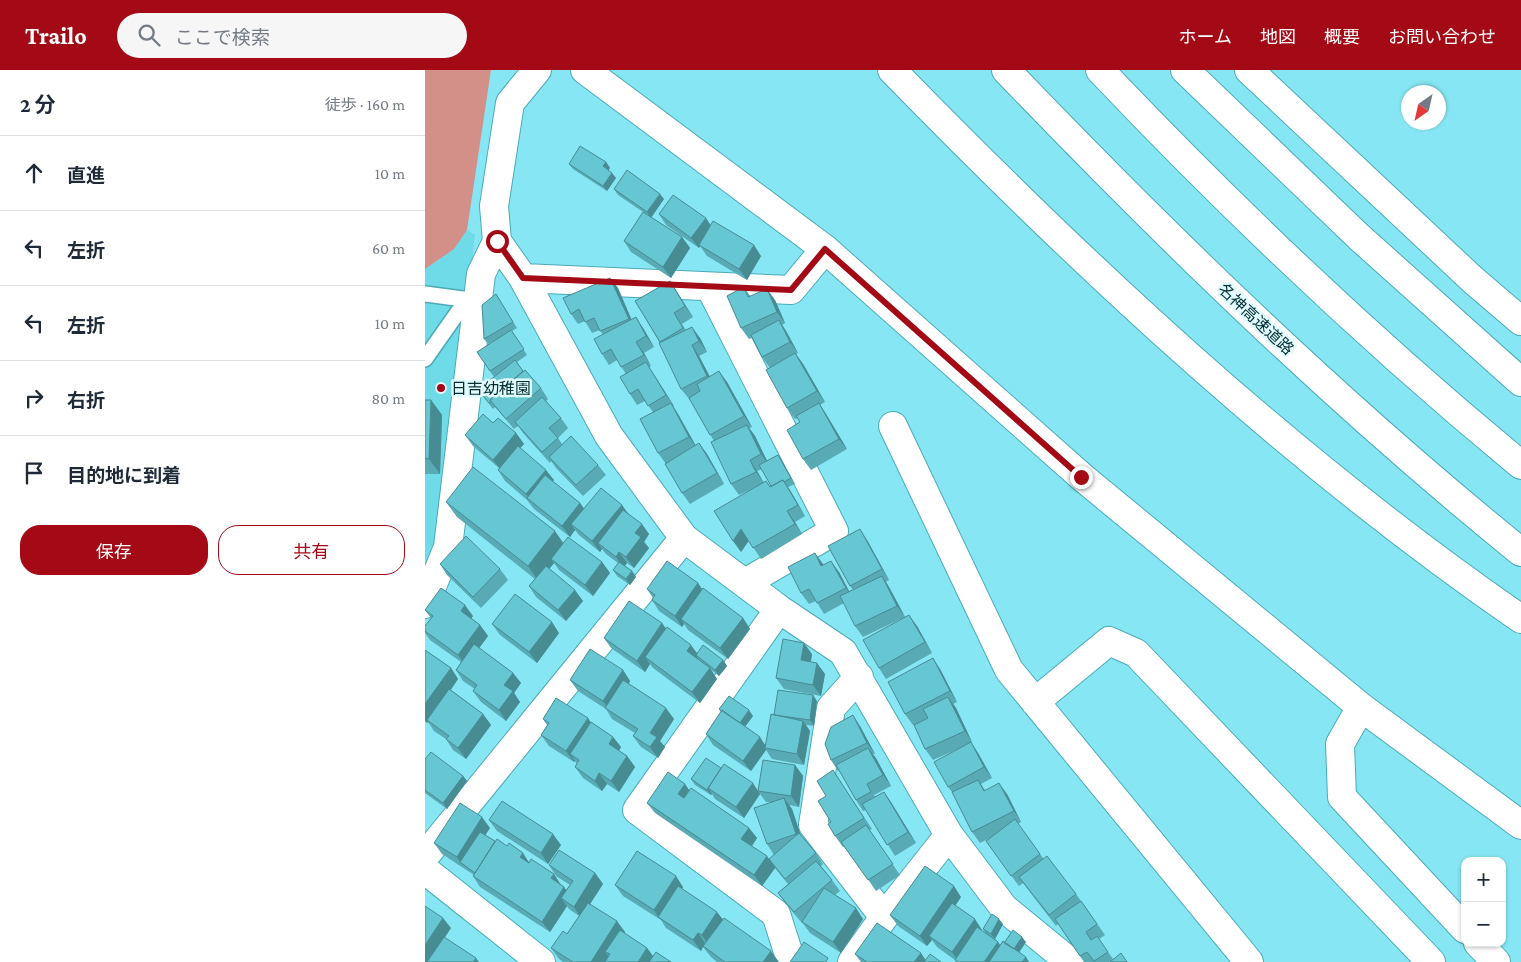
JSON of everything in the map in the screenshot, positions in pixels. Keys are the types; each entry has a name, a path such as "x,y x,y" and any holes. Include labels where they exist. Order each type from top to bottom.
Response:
{"main road":[{"path":"537,70 510,103 494,206 497,241 523,278 609,436 684,538 779,609 843,652 949,834 1004,908 1069,962"},
{"path":"585,70 825,249 1081,477 1361,707 1521,825"},
{"path":"892,70 992,172 1234,395 1366,505 1472,586 1521,619"},
{"name":"名神高速道路","path":"1006,70 1127,196 1281,344 1447,492 1521,552"},
{"path":"1100,70 1161,134 1322,289 1521,465"},
{"path":"1185,70 1359,237 1521,382"},
{"path":"1249,70 1473,280 1521,321"},
{"path":"425,604 448,547 481,274 497,241"},
{"path":"523,278 709,288 791,290 825,249"},
{"path":"709,288 834,531 745,583"},
{"path":"893,426 1009,670 1249,962"},
{"path":"425,856 684,538"},
{"path":"779,609 637,810 776,914 790,958 787,962"},
{"path":"1035,702 1109,641 1135,653 1431,962"},
{"path":"859,677 831,708 813,825 884,917"},
{"path":"1361,707 1340,744 1342,797 1461,925"},
{"path":"852,962 884,917 949,834"},
{"path":"425,870 539,961"},
{"path":"1483,947 1496,962"}],"lane":[{"path":"425,294 478,301"},
{"path":"425,359 458,312 478,301"}],"shaded area":[{"path":"425,70 491,70 467,230 454,249 425,269"},
{"name":"日吉幼稚園","path":"467,230 475,235 443,507 435,548 425,572 425,269 454,249"}],"building":[{"path":"580,146 606,162 603,166 612,173 603,186 569,164"},
{"path":"627,170 660,194 647,212 614,189"},
{"path":"673,195 706,218 691,238 659,214"},
{"path":"643,212 682,237 663,267 624,241"},
{"path":"713,221 754,245 739,269 699,245"},
{"path":"610,278 629,319 600,331 594,318 585,322 579,309 571,314 563,298"},
{"path":"670,281 685,306 674,313 683,328 660,342 635,301"},
{"path":"744,287 748,297 767,289 777,312 741,328 727,296"},
{"path":"496,294 513,322 484,339 482,305"},
{"path":"636,317 646,336 636,342 644,355 621,367 611,349 602,354 594,339"},
{"path":"779,320 790,342 762,357 751,335"},
{"path":"692,327 699,341 692,345 707,376 681,389 659,343"},
{"path":"511,330 524,349 490,371 477,352"},
{"path":"795,353 817,391 787,408 766,370"},
{"path":"515,360 523,371 489,403 478,390"},
{"path":"646,362 666,395 648,406 638,389 630,394 620,377"},
{"path":"525,370 541,388 506,419 490,400"},
{"path":"719,371 744,416 710,435 689,398 700,391 697,384"},
{"path":"542,397 561,418 549,428 558,438 542,452 515,422"},
{"path":"425,400 431,400 429,459 425,458"},
{"path":"671,403 689,437 658,453 640,419"},
{"path":"819,403 839,439 803,459 787,430 800,422 796,416"},
{"path":"483,414 493,423 498,418 516,433 493,460 465,435"},
{"path":"747,425 761,454 750,460 756,472 731,484 711,442"},
{"path":"571,436 598,465 576,485 549,457"},
{"path":"699,443 717,473 682,493 665,464"},
{"path":"518,446 546,470 526,494 498,470"},
{"path":"778,455 791,478 771,486 759,465"},
{"path":"473,467 555,531 528,566 446,502"},
{"path":"545,475 580,503 562,526 527,498"},
{"path":"783,480 798,505 787,511 795,524 753,548 741,529 733,541 714,511 766,481 770,487"},
{"path":"601,488 622,505 592,541 571,524"},
{"path":"623,510 642,524 635,533 641,537 626,557 619,552 616,557 598,543"},
{"path":"860,529 882,569 850,586 828,546"},
{"path":"466,536 500,569 473,597 440,564"},
{"path":"568,537 602,562 585,585 551,559"},
{"path":"815,553 821,566 831,561 846,588 817,603 809,589 801,593 788,567"},
{"path":"667,561 698,583 675,616 652,600 655,595 647,589"},
{"path":"619,562 632,571 626,579 613,570"},
{"path":"546,566 575,590 558,610 529,586"},
{"path":"882,576 897,606 855,626 840,596"},
{"path":"441,588 465,605 461,611 480,625 458,655 425,631 425,626 433,616 425,610"},
{"path":"703,588 743,618 720,648 681,619"},
{"path":"515,594 552,622 529,652 492,624"},
{"path":"629,601 662,623 637,661 604,638"},
{"path":"909,615 925,642 879,668 863,640"},
{"path":"667,627 691,645 687,651 710,668 692,692 645,657"},
{"path":"783,639 804,643 801,660 817,663 813,685 776,678"},
{"path":"474,644 513,673 504,685 513,691 499,710 473,691 477,685 456,670"},
{"path":"703,645 723,660 715,670 696,655"},
{"path":"590,649 623,670 603,701 570,680"},
{"path":"425,650 451,668 425,704"},
{"path":"933,658 950,691 905,714 888,682"},
{"path":"623,680 666,708 650,733 657,737 650,747 633,736 638,729 605,708"},
{"path":"449,689 483,714 458,748 446,739 449,736 427,720"},
{"path":"778,690 813,695 810,720 774,715"},
{"path":"729,696 749,710 740,723 719,709"},
{"path":"948,697 965,731 925,749 914,725 928,718 923,709"},
{"path":"556,698 588,718 566,751 541,735 549,723 543,719"},
{"path":"722,710 760,737 743,761 706,734"},
{"path":"771,714 803,721 797,754 765,748"},
{"path":"853,715 867,743 831,760 825,744 831,727"},
{"path":"591,722 613,737 609,744 627,756 611,781 599,773 595,781 575,767 579,760 570,754"},
{"path":"971,742 984,767 948,787 934,762"},
{"path":"868,748 883,775 867,784 871,792 856,800 836,765"},
{"path":"431,752 463,776 443,803 425,790 425,759"},
{"path":"706,758 721,768 707,790 691,779"},
{"path":"763,760 795,765 791,796 758,791"},
{"path":"724,764 753,783 736,807 708,788"},
{"path":"833,770 864,818 835,836 828,824 831,822 818,801 826,796 817,781"},
{"path":"668,772 685,784 678,794 684,798 691,788 749,828 741,839 767,856 754,875 647,803"},
{"path":"978,780 984,791 999,783 1014,811 972,832 952,792"},
{"path":"884,792 908,832 887,845 862,804"},
{"path":"784,798 796,834 767,844 754,808"},
{"path":"502,801 553,834 541,853 489,820"},
{"path":"460,803 482,817 457,857 434,843"},
{"path":"1015,819 1040,854 1011,876 986,841"},
{"path":"866,825 893,864 868,880 841,842"},
{"path":"480,832 495,841 475,873 460,862"},
{"path":"799,833 816,853 785,879 769,859"},
{"path":"497,839 507,846 509,843 523,853 520,857 529,863 531,859 554,874 551,878 564,887 542,922 473,876"},
{"path":"559,850 595,873 574,907 561,898 573,881 549,865"},
{"path":"637,851 676,876 654,910 615,885"},
{"path":"1047,856 1076,894 1049,915 1019,877"},
{"path":"816,861 832,880 794,912 778,893"},
{"path":"925,866 954,886 920,936 890,915"},
{"path":"678,886 717,912 702,935 698,933 693,940 658,917"},
{"path":"824,888 856,908 833,942 802,922"},
{"path":"1081,901 1097,924 1086,932 1091,940 1097,936 1108,952 1094,961 1087,952 1080,956 1055,919"},
{"path":"588,903 617,921 591,962 573,962 551,948 563,931 567,934"},
{"path":"952,903 975,919 952,952 929,936"},
{"path":"425,906 443,918 425,945"},
{"path":"992,914 999,919 991,934 983,929"},
{"path":"724,918 771,951 763,962 725,962 703,946"},
{"path":"877,923 921,953 914,962 867,962 855,954"},
{"path":"977,927 998,942 984,962 958,962 955,960"},
{"path":"620,930 647,948 638,962 605,962 610,954 605,952"},
{"path":"1013,930 1022,937 1014,949 1004,943"},
{"path":"444,937 476,958 473,962 427,962"},
{"path":"1003,941 1026,957 1022,962 989,962"},
{"path":"804,942 828,958 826,962 790,962"},
{"path":"656,952 671,962 649,962"},
{"path":"1121,953 1127,962 1110,962"},
{"path":"930,954 941,962 924,962"}],"place":[{"name":"日吉幼稚園","path":"441,388"}],"route":[{"path":"497,241 523,278 709,288 791,290 825,249 1081,477"}]}
